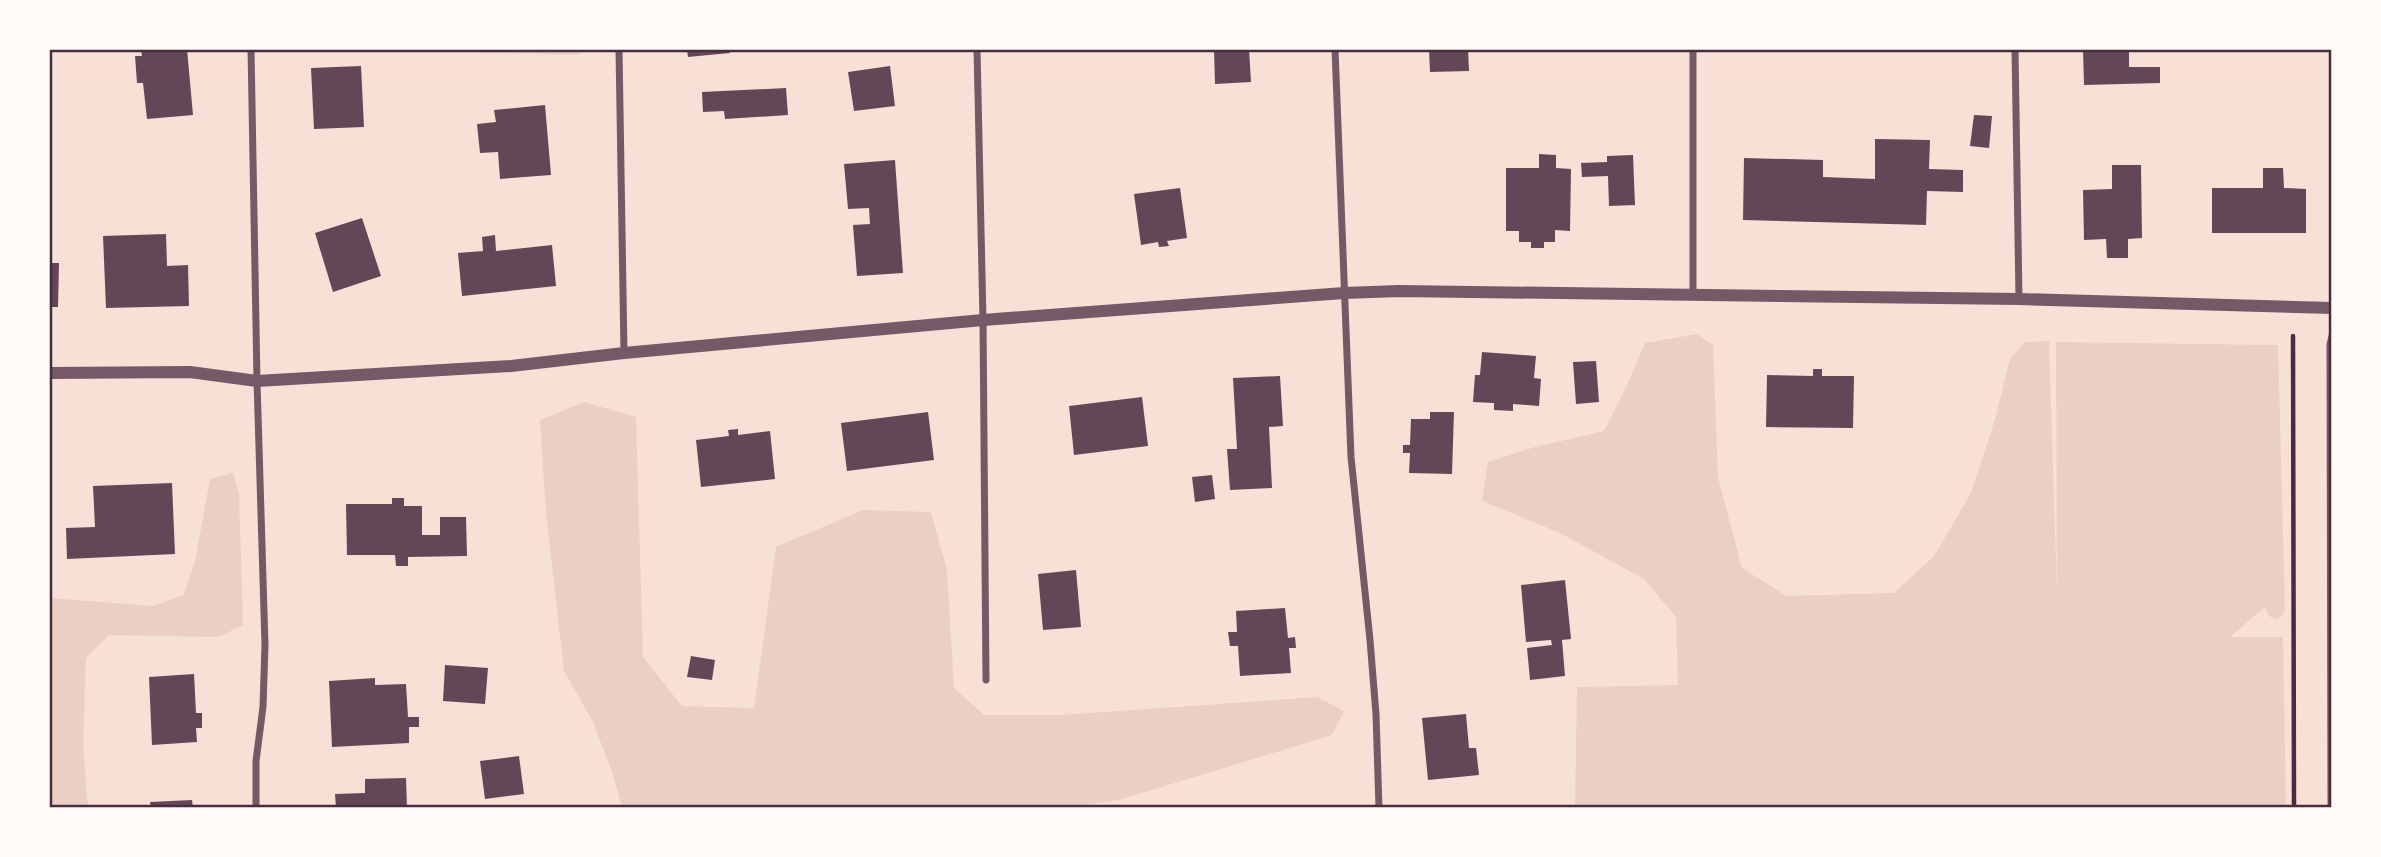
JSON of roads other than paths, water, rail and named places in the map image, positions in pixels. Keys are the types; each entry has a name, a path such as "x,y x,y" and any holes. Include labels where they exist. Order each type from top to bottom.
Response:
{"street":[{"path":"251,49 265,645 263,706 256,761 256,808"},
{"path":"619,49 624,353"},
{"path":"977,49 983,320 986,680"},
{"path":"1335,49 1351,457 1372,665 1379,808"},
{"path":"1693,49 1693,293"},
{"path":"2015,49 2019,299"},
{"path":"49,373 190,372 257,381 511,366 983,320 1344,293 1413,291 2019,299 2332,308"}],"lane":[{"path":"2330,808 2329,344 2332,332"}]}
